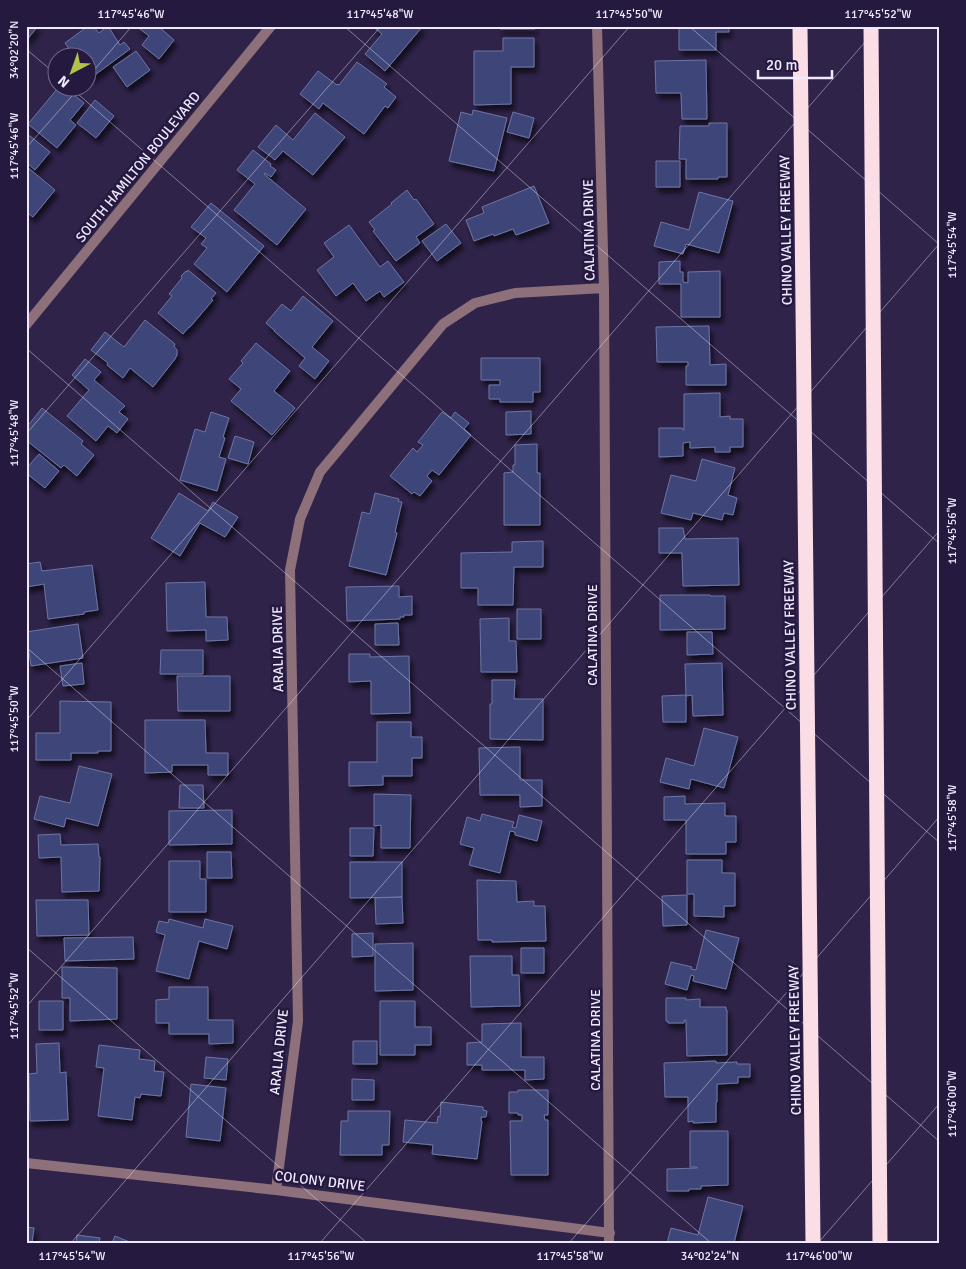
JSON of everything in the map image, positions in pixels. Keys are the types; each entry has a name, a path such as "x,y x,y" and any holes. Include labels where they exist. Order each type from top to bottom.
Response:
{"highway":[{"name":"CHINO VALLEY FREEWAY","path":"800,26 813,1243"},
{"path":"871,26 880,1243"}],"street":[{"name":"SOUTH HAMILTON BOULEVARD","path":"26,325 271,26"},
{"name":"CALATINA DRIVE","path":"597,26 604,288 610,1238"},
{"name":"ARALIA DRIVE","path":"276,1190 298,1021 290,570 300,519 320,472 443,324 475,303 515,292 604,288"},
{"name":"COLONY DRIVE","path":"26,1163 276,1190 610,1238"}],"building":[{"path":"26,26 38,26 26,41"},
{"path":"88,26 93,26 99,33 108,26 120,45 124,42 130,49 98,73 98,48 68,48 65,43"},
{"path":"136,26 158,26 174,40 159,59 142,45 149,36"},
{"path":"372,26 423,26 385,71 365,54 382,34"},
{"path":"500,26 535,26 535,29 500,29"},
{"path":"679,26 729,26 729,32 716,32 716,50 679,50"},
{"path":"503,38 534,38 534,67 511,67 511,104 474,105 474,51 503,51"},
{"path":"136,51 150,70 127,87 113,67"},
{"path":"706,60 707,119 682,119 681,93 656,93 655,61"},
{"path":"357,62 387,84 384,87 396,97 388,108 385,106 364,134 323,103 319,109 300,94 318,71 339,85"},
{"path":"50,98 78,98 84,103 70,120 76,125 57,148 28,124"},
{"path":"95,100 114,116 96,138 77,123"},
{"path":"473,110 507,118 494,171 449,161 461,112 472,115"},
{"path":"513,112 534,118 529,138 507,132"},
{"path":"315,113 345,137 313,175 283,151 275,160 258,147 276,125 293,140"},
{"path":"709,123 727,123 727,177 718,177 718,179 686,179 686,159 679,159 680,126 709,126"},
{"path":"26,133 50,152 35,170 26,162"},
{"path":"253,150 276,170 271,177 264,174 306,209 277,245 234,210 255,184 237,170"},
{"path":"656,161 680,161 680,187 656,187"},
{"path":"26,166 55,190 33,217 26,212"},
{"path":"534,186 549,223 516,235 513,229 474,241 466,220 484,213 482,207"},
{"path":"407,190 434,224 416,237 420,243 396,261 373,231 375,230 369,222"},
{"path":"699,192 733,201 719,253 686,244 683,254 654,246 661,222 689,230"},
{"path":"211,203 264,246 227,292 194,264 207,248 201,244 206,238 191,227"},
{"path":"446,224 461,243 437,261 422,241"},
{"path":"349,225 380,267 388,261 404,282 384,297 380,291 366,301 353,283 336,296 317,270 334,257 324,243"},
{"path":"680,261 680,272 683,272 683,282 688,283 688,272 720,271 720,317 681,317 681,284 659,284 659,262"},
{"path":"188,270 216,293 211,299 213,300 183,334 158,313 172,296 169,294 182,278 181,276"},
{"path":"303,296 333,321 312,347 329,361 315,379 299,366 305,358 266,323 282,304 291,311"},
{"path":"145,320 175,344 174,346 177,350 175,359 153,387 130,368 123,378 91,350 105,332 124,347"},
{"path":"709,326 710,365 726,364 726,385 686,385 686,366 688,366 688,362 657,362 656,327"},
{"path":"256,343 290,371 274,391 295,408 272,435 231,401 241,389 229,379 243,363 241,361"},
{"path":"481,358 540,358 540,392 533,392 533,402 500,402 500,399 489,399 489,385 500,385 500,380 481,380"},
{"path":"85,359 101,372 94,380 125,406 119,412 128,419 117,433 108,426 96,441 67,416 89,390 72,375"},
{"path":"720,393 720,417 730,416 730,419 743,419 743,447 730,447 730,452 715,452 715,447 690,448 690,442 683,443 683,456 659,457 659,428 682,428 684,430 684,394"},
{"path":"42,408 83,441 81,444 94,455 77,476 64,465 61,468 26,440 26,428"},
{"path":"531,411 531,434 506,435 506,412"},
{"path":"211,412 229,418 219,457 226,459 217,491 180,480 195,429 205,432"},
{"path":"442,412 451,418 455,412 469,423 464,429 471,435 439,475 432,470 427,476 432,481 420,496 414,492 412,494 390,476 413,448 417,452 423,445 418,442"},
{"path":"235,436 254,442 248,464 228,458"},
{"path":"537,444 537,473 540,473 540,525 504,525 504,473 513,472 515,445"},
{"path":"39,454 59,471 45,488 26,473 26,469"},
{"path":"702,459 735,468 728,495 737,498 733,515 724,513 722,520 693,513 691,520 661,513 671,475 696,481"},
{"path":"179,493 208,511 213,502 238,517 225,537 200,523 180,556 151,538"},
{"path":"375,493 399,499 398,501 402,502 395,532 397,533 386,575 349,566 362,512 370,514"},
{"path":"659,528 683,528 685,539 738,538 739,585 683,586 682,553 659,553"},
{"path":"543,541 543,567 514,567 513,605 478,605 478,588 461,588 461,553 512,552 512,542"},
{"path":"40,562 42,571 92,565 98,610 48,619 44,584 26,587 26,564"},
{"path":"205,582 206,617 227,617 228,640 206,641 206,630 167,631 166,583"},
{"path":"399,586 399,597 412,596 412,615 404,615 400,619 347,621 346,587"},
{"path":"660,595 725,596 725,629 660,630"},
{"path":"517,609 541,609 541,639 517,639"},
{"path":"509,618 509,641 516,641 517,672 481,672 480,619"},
{"path":"398,623 399,645 375,645 375,624"},
{"path":"78,624 83,658 31,666 26,632"},
{"path":"687,632 712,632 713,654 687,655"},
{"path":"161,650 203,650 203,674 160,674"},
{"path":"349,654 370,654 370,657 409,656 410,713 371,714 371,681 349,682"},
{"path":"82,663 84,684 63,686 60,666"},
{"path":"722,663 723,715 693,716 692,695 686,696 685,664"},
{"path":"177,676 230,676 230,711 178,711"},
{"path":"492,680 515,680 514,699 543,699 543,740 490,739"},
{"path":"686,695 686,722 663,722 662,696"},
{"path":"60,701 111,702 111,751 71,753 71,760 36,760 36,733 60,733"},
{"path":"145,720 205,720 206,753 228,753 228,775 208,775 208,765 172,765 172,772 145,773"},
{"path":"377,722 411,722 411,737 422,737 422,758 412,758 412,776 383,776 383,785 349,786 349,762 377,762"},
{"path":"704,728 738,737 724,788 691,779 689,789 660,782 666,758 694,766"},
{"path":"520,747 520,780 542,780 542,806 520,807 520,795 480,795 479,748"},
{"path":"79,766 112,774 98,826 66,818 64,827 34,819 40,796 70,803"},
{"path":"180,785 203,785 204,808 179,808"},
{"path":"374,794 411,795 410,848 381,848 381,825 374,826"},
{"path":"685,796 685,804 725,803 725,816 736,816 736,842 726,842 726,854 686,854 686,820 664,820 664,797"},
{"path":"232,810 232,844 169,845 169,811"},
{"path":"482,814 514,822 512,827 516,828 519,815 542,821 537,841 515,835 515,832 510,831 500,873 469,865 474,848 460,844 467,817 480,821"},
{"path":"350,828 374,828 373,856 350,856"},
{"path":"60,834 61,845 98,844 100,857 99,891 62,892 61,857 39,858 38,835"},
{"path":"207,852 231,852 232,878 207,878"},
{"path":"687,860 722,860 722,873 735,873 735,906 724,906 724,917 694,916 694,894 687,894"},
{"path":"169,861 200,861 200,879 206,879 206,912 169,912"},
{"path":"350,862 402,862 402,897 350,898"},
{"path":"477,880 516,881 517,902 534,901 534,906 545,906 546,941 492,942 492,940 478,940"},
{"path":"687,895 687,925 663,926 662,896"},
{"path":"402,897 403,923 376,924 375,898"},
{"path":"36,900 88,900 89,935 37,936"},
{"path":"169,919 203,928 205,919 233,926 227,949 199,941 189,979 156,971 165,935 156,932 159,921 168,923"},
{"path":"706,930 739,938 726,989 693,981 694,976 691,975 687,990 665,984 671,962 692,967 691,969 696,970"},
{"path":"373,933 373,956 352,957 352,934"},
{"path":"133,937 134,959 65,961 64,938"},
{"path":"413,943 413,990 375,991 375,944"},
{"path":"521,948 544,948 544,973 521,973"},
{"path":"470,956 512,956 512,975 519,975 520,1006 471,1007"},
{"path":"62,967 117,968 117,1019 70,1021 70,998 62,998"},
{"path":"169,987 208,987 208,1020 233,1020 233,1043 209,1044 209,1034 169,1034 169,1023 156,1023 156,1000 169,999"},
{"path":"666,998 700,999 700,1007 726,1007 727,1055 687,1056 686,1020 684,1020 684,1023 668,1023 666,1021"},
{"path":"39,1001 63,1001 63,1030 39,1030"},
{"path":"380,1001 415,1001 415,1027 431,1027 431,1045 415,1045 415,1055 380,1055"},
{"path":"521,1023 521,1057 544,1057 544,1079 525,1080 525,1070 482,1070 482,1065 467,1065 467,1043 482,1042 482,1024"},
{"path":"353,1041 377,1041 377,1064 353,1064"},
{"path":"59,1043 60,1073 66,1072 68,1120 30,1121 29,1074 37,1073 36,1044"},
{"path":"99,1045 140,1050 139,1059 155,1061 154,1071 164,1072 161,1096 141,1094 140,1098 135,1097 132,1120 98,1116 104,1068 96,1067"},
{"path":"206,1057 228,1059 226,1080 204,1078"},
{"path":"716,1061 716,1063 737,1062 737,1064 750,1064 750,1077 738,1077 738,1083 717,1084 716,1122 688,1122 688,1097 665,1097 664,1063"},
{"path":"352,1079 374,1080 374,1100 352,1100"},
{"path":"191,1084 226,1088 220,1141 186,1137"},
{"path":"518,1090 548,1090 548,1115 544,1115 545,1120 548,1120 548,1175 511,1175 510,1121 522,1121 522,1115 509,1113 509,1092 518,1092"},
{"path":"441,1102 483,1107 483,1110 487,1111 486,1117 481,1117 477,1159 432,1154 433,1145 403,1142 405,1120 437,1123 438,1116 440,1117"},
{"path":"348,1111 390,1111 389,1145 382,1145 382,1155 340,1155 341,1121 348,1121"},
{"path":"690,1131 728,1131 728,1185 701,1186 701,1189 689,1189 689,1191 667,1191 667,1169 697,1168 690,1167"},
{"path":"708,1197 743,1206 734,1243 667,1243 671,1228 698,1235"},
{"path":"26,1227 34,1228 32,1243 26,1243"},
{"path":"77,1235 100,1238 99,1243 76,1243"},
{"path":"115,1236 132,1243 112,1243"}]}
